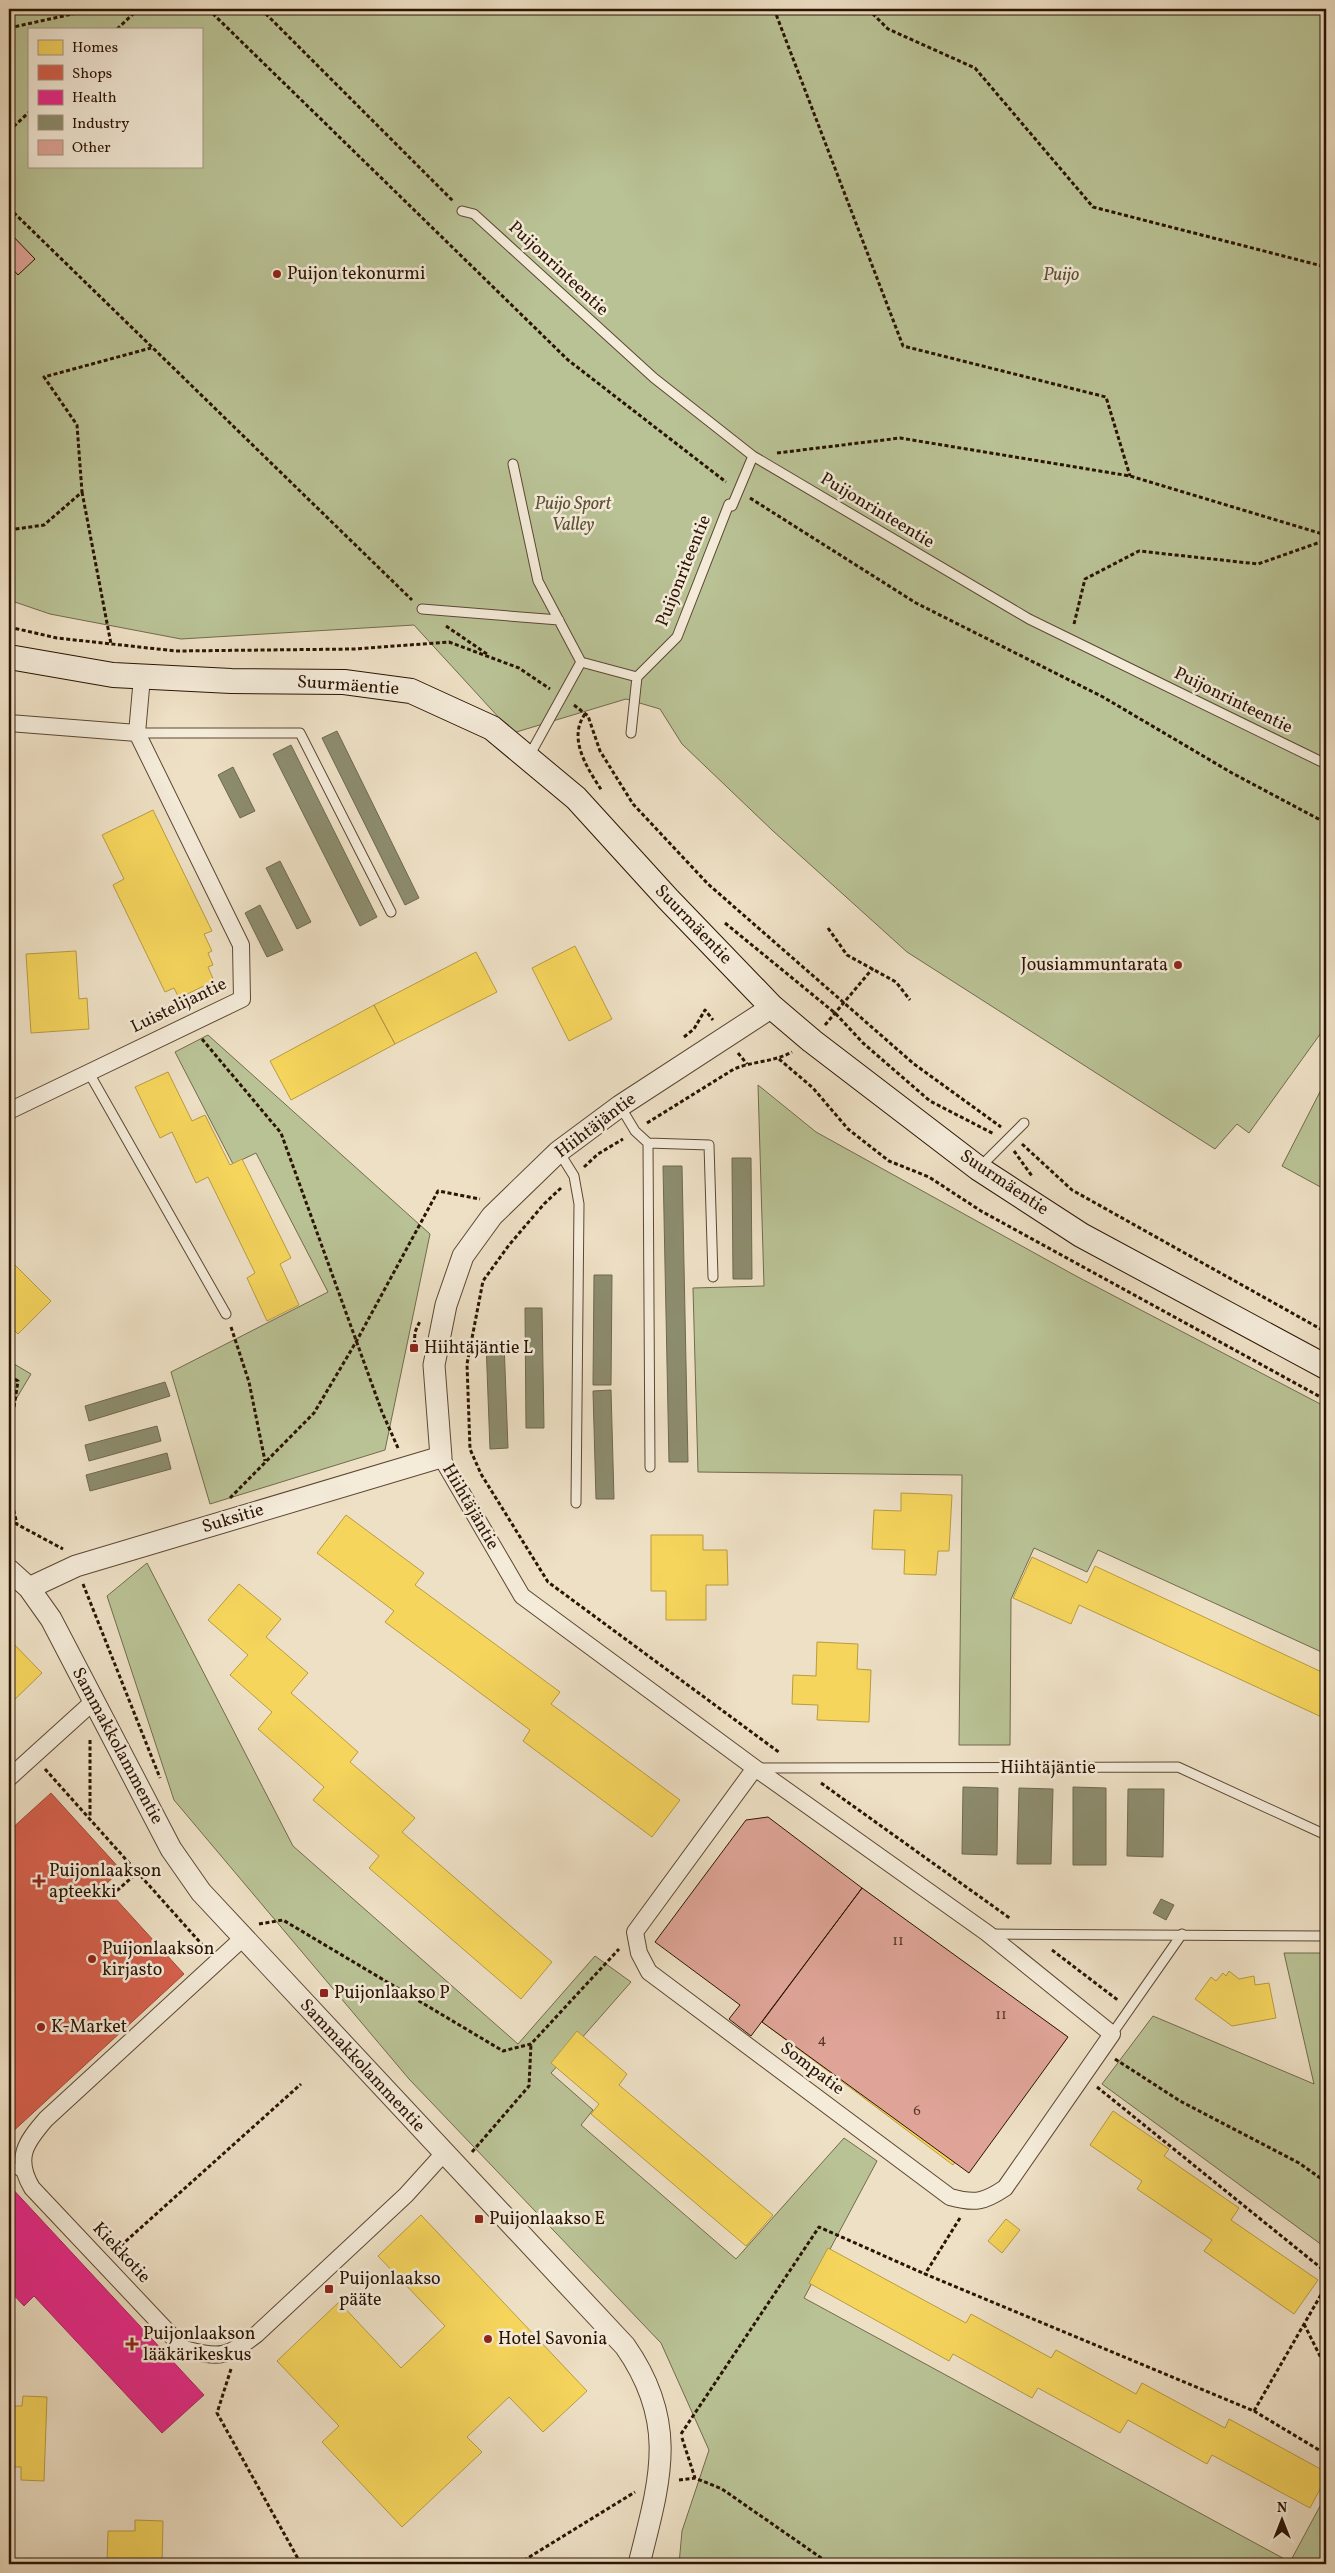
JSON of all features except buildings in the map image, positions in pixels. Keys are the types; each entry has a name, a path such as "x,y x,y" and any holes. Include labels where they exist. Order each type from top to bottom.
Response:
{"main road":[{"name":"Suurmäentie","path":"9,656 113,675 231,681 344,682 411,691 492,728 576,798 668,899 772,1007 812,1041 978,1168 1081,1235 1326,1367"}],"street":[{"path":"9,723 137,733 142,677"},
{"name":"Luistelijantie","path":"9,1111 242,999 241,945 137,733"},
{"name":"Hiihtäjäntie","path":"772,1007 620,1106 558,1152 492,1216 463,1256 446,1305 434,1365 441,1457 522,1596 755,1768 986,1934 1112,2034"},
{"name":"Suksitie","path":"28,1588 76,1566 441,1457"},
{"name":"Sammakkolammentie","path":"9,1570 28,1588 51,1619 171,1849 201,1892 625,2346 641,2368 654,2399 660,2430 659,2484 639,2564"},
{"path":"9,1778 94,1701"},
{"path":"635,1932 755,1768"},
{"name":"Sompatie","path":"635,1932 640,1953 649,1972 950,2197 969,2203"},
{"path":"24,2174 23,2156 28,2141 46,2119 243,1938"},
{"path":"969,2203 989,2198 1005,2188 1112,2034"},
{"path":"232,2353 257,2334 365,2234 406,2195 444,2153"},
{"name":"Kiekkotie","path":"24,2174 32,2188 184,2349 209,2356 232,2353"}],"lane":[{"name":"Puijonrinteentie","path":"462,211 474,214 654,378 753,456 1029,619 1326,764"},
{"name":"Puijonriteentie","path":"637,678 677,638 729,504 732,506 753,456"},
{"path":"513,464 538,581 581,662 637,678 631,733"},
{"path":"422,609 559,620"},
{"path":"528,758 581,662"},
{"path":"137,733 300,733 391,912"},
{"path":"89,1073 226,1314"},
{"path":"620,1106 635,1131 648,1144 709,1145 713,1277"},
{"path":"978,1168 1024,1124"},
{"path":"648,1144 650,1468"},
{"path":"558,1152 574,1176 579,1204 576,1502"},
{"name":"Hiihtäjäntie","path":"755,1768 1178,1767 1326,1835"},
{"path":"986,1934 1326,1936"},
{"path":"1112,2034 1182,1934"},
{"path":"9,2165 24,2174"}],"path":[{"path":"9,28 95,9"},
{"path":"118,28 132,14 133,9"},
{"path":"208,9 568,360 738,491 916,603 1103,697 1232,773 1326,823"},
{"path":"261,9 462,211"},
{"path":"774,9 903,346 1106,397 1130,476"},
{"path":"868,9 888,29 975,68 1093,207 1326,267"},
{"path":"9,131 28,113"},
{"path":"9,208 151,348 422,609 491,657"},
{"path":"111,644 82,492 76,425 44,377 151,348"},
{"path":"753,456 900,438 1130,476 1326,535"},
{"path":"9,530 44,525 82,492"},
{"path":"1070,639 1085,579 1139,551 1258,564 1326,540"},
{"path":"9,627 57,638 176,651 355,649 449,642 519,668 587,715 600,751 633,804 708,884 914,1064 1011,1135 1072,1190 1326,1332"},
{"path":"587,715 581,720 578,737 581,756 606,797"},
{"path":"721,920 835,1013 863,1043 930,1101 985,1127 1005,1142 1016,1152 1035,1180"},
{"path":"828,928 847,955 874,968 896,982 910,1000"},
{"path":"874,968 812,1041 779,1059 747,1064 734,1069 598,1154 544,1204 509,1245 483,1281 466,1376 470,1449 481,1474 548,1582 800,1768 1032,1934 1129,2009"},
{"path":"190,1025 281,1133 382,1412 400,1453"},
{"path":"779,1059 813,1088 848,1129 889,1161 929,1177 981,1211 1326,1400"},
{"path":"226,1502 314,1413 356,1342 438,1191 487,1201"},
{"path":"226,1314 249,1382 265,1462"},
{"path":"9,1376 18,1381 9,1440"},
{"path":"9,1491 17,1525"},
{"path":"9,1520 69,1552 161,1782"},
{"path":"90,1734 90,1818"},
{"path":"53,1777 208,1952"},
{"path":"112,1894 138,1872"},
{"path":"263,1931 256,1924 282,1920 503,2051 531,2044 635,1932"},
{"path":"471,2153 529,2086 531,2044"},
{"path":"1102,2051 1180,2101 1299,2163 1326,2182"},
{"path":"1084,2076 1326,2272"},
{"path":"125,2243 301,2084"},
{"path":"464,2145 478,2160"},
{"path":"925,2274 969,2203"},
{"path":"680,2434 819,2227 925,2274 1254,2411 1325,2453"},
{"path":"1254,2411 1326,2286"},
{"path":"1304,2324 1326,2368"},
{"path":"232,2353 231,2373 217,2414 301,2564"},
{"path":"678,2426 695,2478"},
{"path":"518,2564 626,2496 659,2484 695,2478 722,2489 830,2564"}],"green space":[{"path":"9,9 1326,9 1326,1026 1249,1133 1237,1124 1215,1149 907,952 773,831 682,744 660,709 626,699 513,733 414,625 181,639 50,614 9,600"},
{"path":"208,1035 430,1234 385,1450 210,1504 171,1372 328,1292 256,1153 233,1164 175,1052"},
{"path":"1326,1080 1326,1190 1282,1166"},
{"path":"758,1085 816,1132 1076,1276 1326,1407 1326,1654 1098,1550 1087,1572 1034,1548 1011,1599 1010,1745 959,1745 962,1475 698,1472 693,1288 764,1286"},
{"path":"9,1361 31,1374 9,1411"},
{"path":"147,1563 293,1846 518,2044 595,1956 631,1982 551,2073 593,2110 581,2125 736,2259 844,2138 877,2161 804,2298 1290,2562 1326,2495 1326,2564 679,2564 682,2531 709,2450 661,2343 409,2079 174,1800 107,1596"},
{"path":"1284,1953 1326,1953 1326,2248 1102,2084 1153,2016 1314,2084"}],"place":[{"name":"Puijon tekonurmi","path":"277,274"},
{"name":"Jousiammuntarata","path":"1178,965"},
{"name":"Hiihtäjäntie L","path":"414,1348"},
{"name":"Puijonlaakson apteekki","path":"39,1881"},
{"name":"Puijonlaakson kirjasto","path":"92,1959"},
{"name":"Puijonlaakso P","path":"324,1993"},
{"name":"K-Market","path":"41,2027"},
{"name":"Puijonlaakso E","path":"479,2219"},
{"name":"Puijonlaakso pääte","path":"329,2289"},
{"name":"Hotel Savonia","path":"488,2339"},
{"name":"Puijonlaakson lääkärikeskus","path":"132,2344"}],"park label":[{"name":"Puijo","path":"1061,275"},
{"name":"Puijo Sport Valley","path":"573,514"}]}
